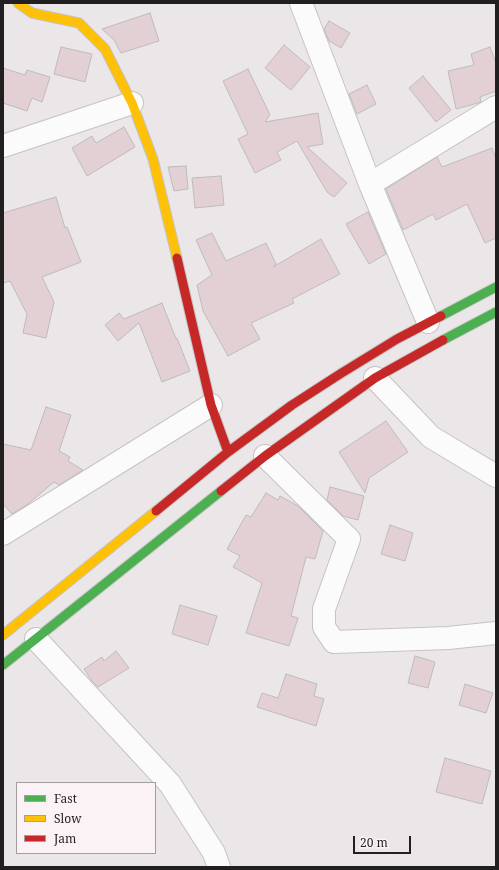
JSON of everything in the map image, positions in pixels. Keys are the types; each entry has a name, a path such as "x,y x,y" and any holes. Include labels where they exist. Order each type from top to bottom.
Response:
{"main road":[{"path":"18,3 32,13 79,22 105,49 132,103 153,159 211,405 228,452"},
{"path":"3,635 177,498 228,452 292,405 397,339 496,287"},
{"path":"3,665 188,513 265,456 375,378 496,312"}],"street":[{"path":"300,3 370,184 428,322"},
{"path":"3,146 132,103"},
{"path":"370,184 496,107"},
{"path":"375,378 431,437 496,476"},
{"path":"3,534 211,405"},
{"path":"265,456 349,539 324,609 324,627 334,642 448,638 496,633"},
{"path":"36,639 170,784 214,853 219,867"}],"building":[{"path":"150,13 159,41 121,53 114,40 102,29"},
{"path":"329,21 350,33 341,48 329,41 324,29"},
{"path":"284,45 310,67 291,90 265,68"},
{"path":"61,47 92,54 85,82 54,74"},
{"path":"490,47 496,63 496,91 480,97 481,102 456,109 448,71 474,65 471,54"},
{"path":"3,68 25,75 27,70 50,77 42,102 32,98 27,111 3,103"},
{"path":"248,69 270,115 265,122 318,113 323,144 307,147 347,183 334,197 327,192 297,141 277,152 281,160 255,173 238,139 248,134 223,81"},
{"path":"423,76 451,110 436,122 409,88"},
{"path":"367,85 376,104 357,114 349,94"},
{"path":"124,127 135,147 87,176 72,148 92,136 96,143"},
{"path":"492,148 496,159 496,238 485,243 467,204 436,220 433,214 403,230 386,189 437,157 442,167"},
{"path":"186,166 188,189 174,191 168,167"},
{"path":"221,176 224,205 195,208 192,178"},
{"path":"56,197 65,228 67,227 81,262 42,277 54,302 46,338 23,333 27,314 10,281 3,283 3,213"},
{"path":"368,212 386,254 369,264 346,224"},
{"path":"212,233 226,261 266,243 276,264 273,267 321,239 340,274 292,299 294,303 251,323 260,339 228,356 203,311 197,285 212,275 196,240"},
{"path":"162,303 190,371 162,382 139,323 118,341 105,325 119,313 124,319"},
{"path":"46,407 71,415 59,451 70,457 68,461 83,470 59,485 54,482 28,504 12,514 3,504 3,444 31,450"},
{"path":"386,421 408,452 369,478 365,493 339,452"},
{"path":"330,487 364,496 358,520 343,516 327,500"},
{"path":"266,493 278,500 280,496 298,506 323,531 315,559 306,557 291,616 298,618 289,646 246,633 262,583 233,567 240,556 227,549 246,515 251,517"},
{"path":"390,525 413,533 405,561 381,554"},
{"path":"180,605 217,616 208,645 172,634"},
{"path":"116,651 129,668 98,687 84,669 102,657 104,661"},
{"path":"415,656 435,662 428,688 408,683"},
{"path":"286,674 317,684 314,696 324,699 316,726 257,707 262,693 278,698"},
{"path":"465,684 493,693 486,713 459,705"},
{"path":"445,758 491,771 482,804 436,792"}],"traffic: fast":[{"path":"441,316 496,287"},
{"path":"443,340 496,312"},
{"path":"3,665 221,491"}],"traffic: slow":[{"path":"18,3 32,13 79,23 105,49 132,103 153,159 177,258"},
{"path":"3,635 156,511"}],"traffic: jam":[{"path":"177,258 211,405 228,452"},
{"path":"156,511 228,452 292,405 397,339 441,316"},
{"path":"221,491 265,456 375,378 443,340"}]}
